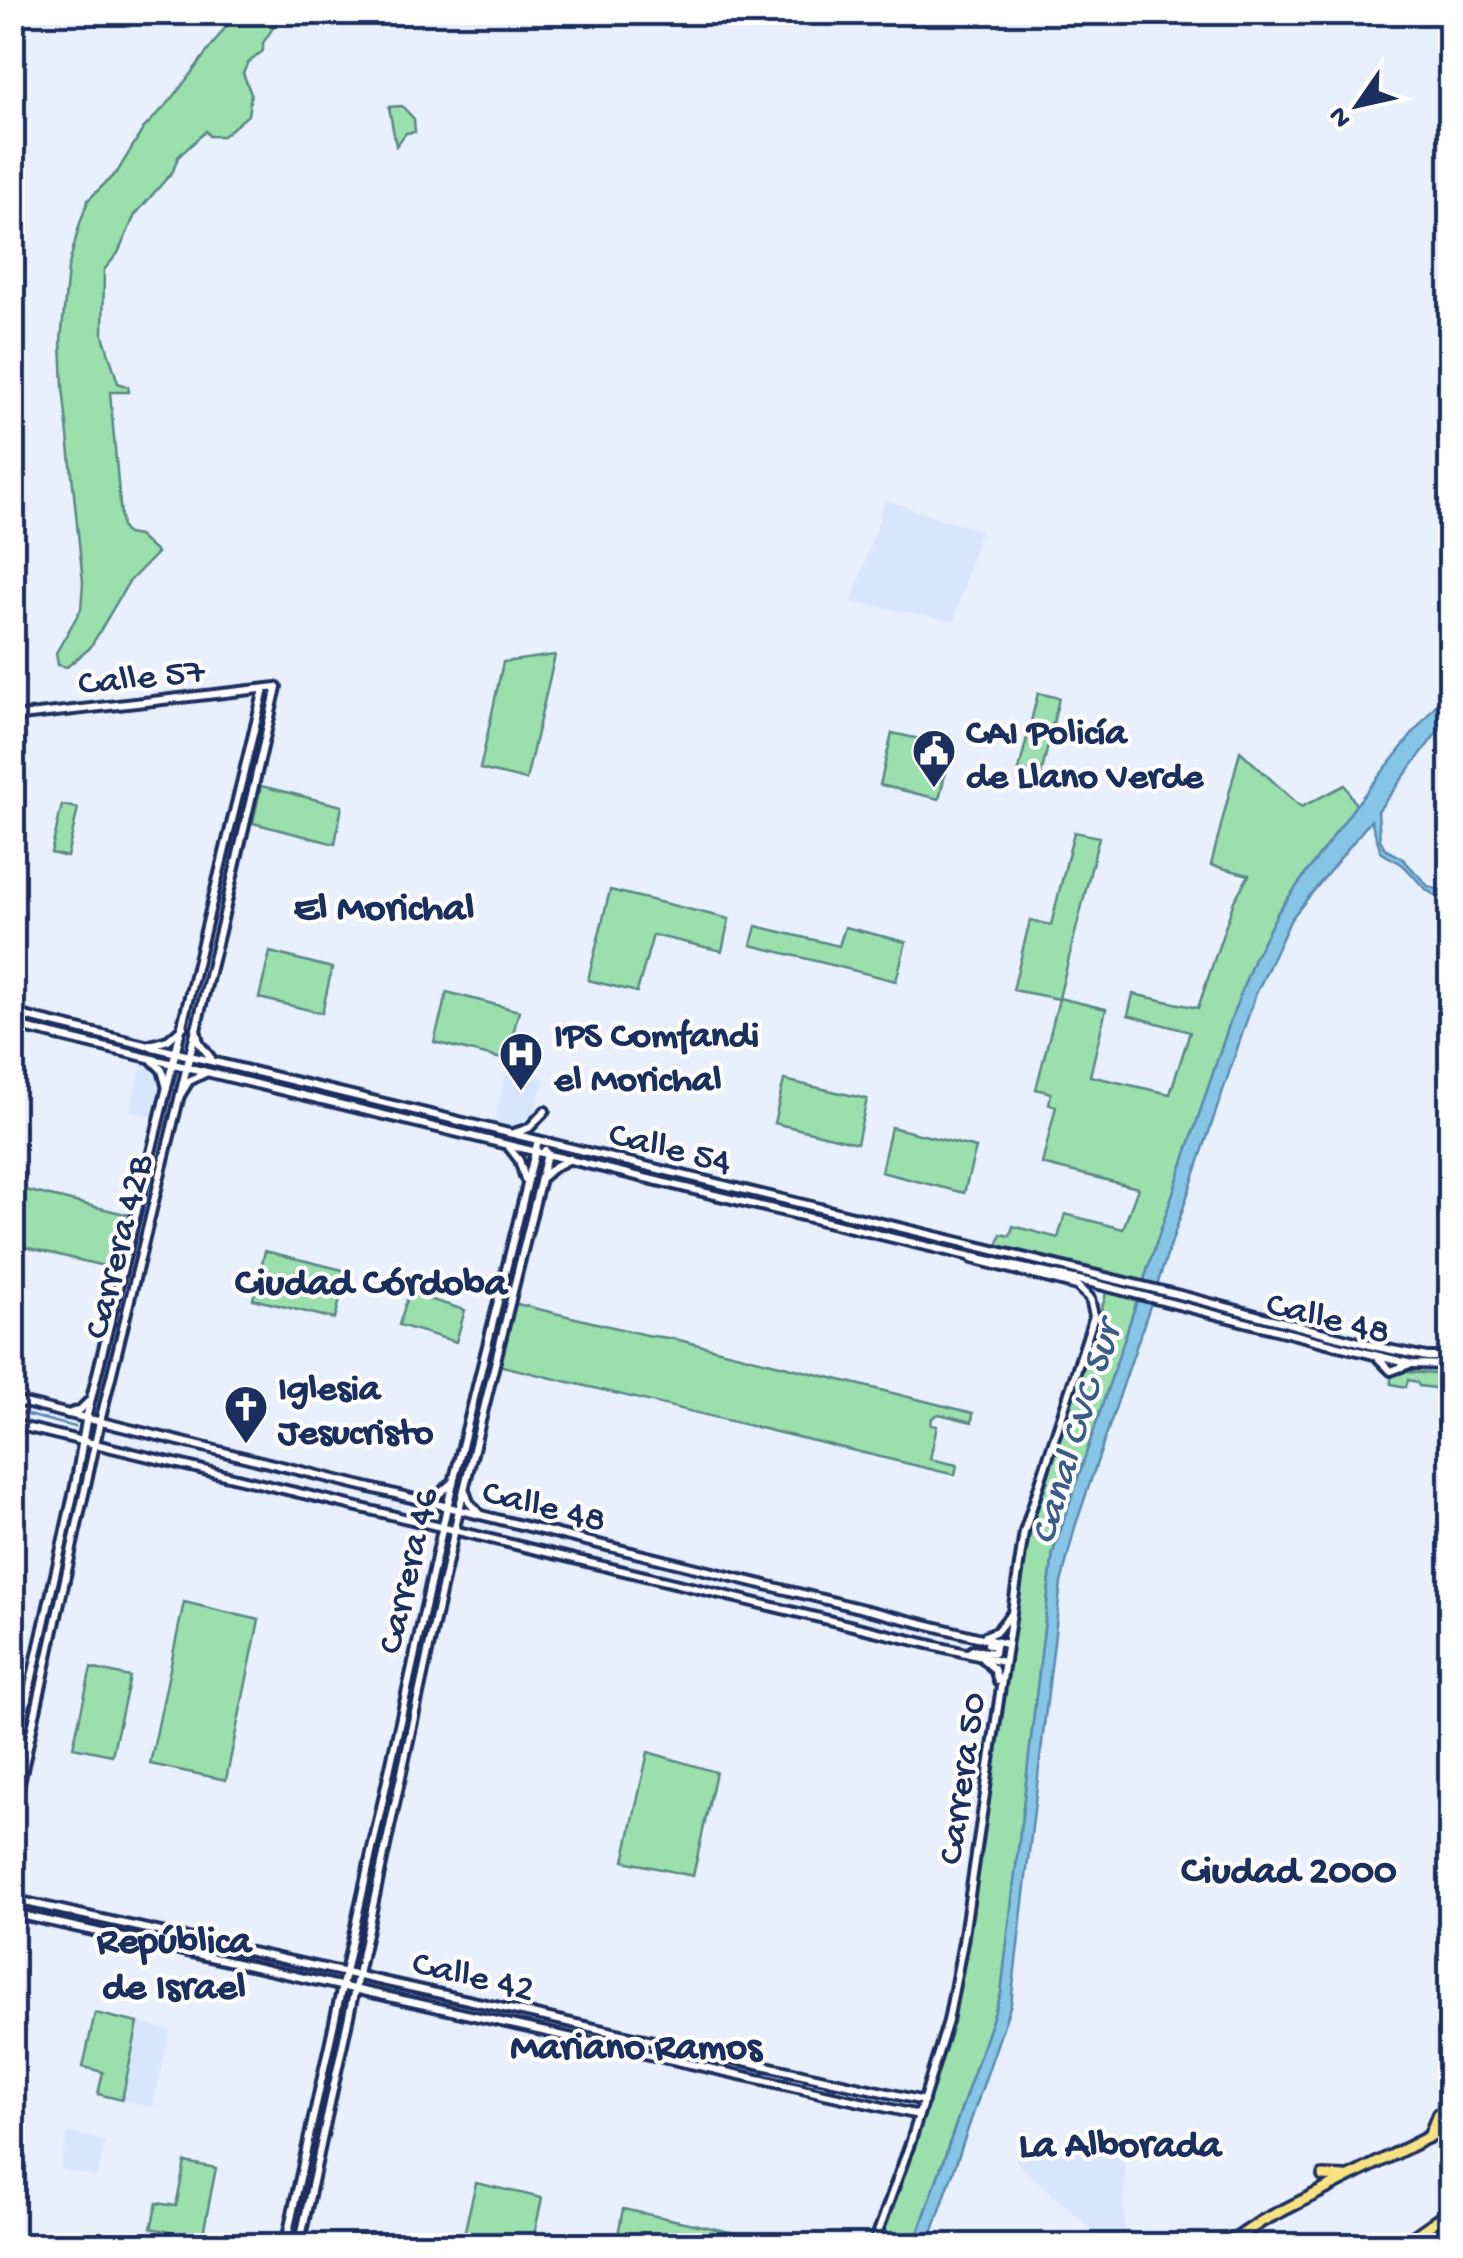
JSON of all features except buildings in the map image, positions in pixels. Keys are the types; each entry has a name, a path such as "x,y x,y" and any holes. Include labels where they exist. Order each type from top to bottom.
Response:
{"highway":[{"path":"1429,2137 1438,2114"},
{"path":"1225,2246 1262,2221 1450,2126"},
{"path":"1323,2176 1348,2177"},
{"path":"1403,2243 1450,2210"}],"street":[{"name":"Calle 57","path":"12,716 276,687"},
{"name":"Carrera 42B","path":"12,1819 95,1443 276,687"},
{"name":"Carrera 42B","path":"12,1766 86,1419 264,689"},
{"name":"Calle 54","path":"12,1012 1198,1305"},
{"name":"Calle 54","path":"12,1025 955,1253 1094,1279"},
{"path":"148,1046 168,1040 183,1026"},
{"path":"196,1029 199,1044 207,1055 225,1065"},
{"path":"143,1056 159,1065 167,1088"},
{"path":"180,1094 195,1077 213,1074"},
{"path":"161,1109 166,1118 176,1115"},
{"path":"512,1133 529,1128 544,1112"},
{"path":"538,1140 547,1154"},
{"name":"Carrera 46","path":"285,2246 453,1481 538,1140"},
{"path":"508,1145 519,1160 526,1182"},
{"name":"Carrera 46","path":"298,2246 459,1510 547,1154"},
{"path":"538,1186 552,1168 571,1159"},
{"path":"513,1234 526,1237"},
{"name":"Calle 54","path":"955,1253 1077,1286 1090,1298 1094,1316"},
{"name":"Calle 48","path":"1198,1305 1374,1356 1412,1364 1450,1365"},
{"name":"Calle 48","path":"1198,1305 1396,1351 1427,1357 1450,1356"},
{"name":"Carrera 50","path":"873,2246 948,2021 1024,1532 1094,1316"},
{"path":"64,1414 80,1410 91,1399"},
{"name":"Calle 48","path":"12,1400 1006,1644"},
{"path":"105,1402 110,1417 122,1428"},
{"name":"Calle 48","path":"12,1424 1003,1662"},
{"path":"423,1502 453,1481"},
{"path":"465,1486 468,1502 480,1515"},
{"path":"967,1654 973,1650 992,1654 996,1651 993,1645 975,1640 976,1637 1003,1625 1011,1610"},
{"path":"980,1657 994,1670 1000,1687"},
{"name":"Calle 42","path":"12,1900 924,2101"},
{"name":"Calle 42","path":"12,1913 919,2116"},
{"path":"1434,2246 1450,2230"}],"shaded area":[{"path":"885,500 980,531 954,621 852,602"},
{"path":"143,1056 154,1061 167,1082 159,1118 130,1111"},
{"name":"IPS Comfandi el Morichal","path":"507,1068 545,1079 533,1115 515,1126 494,1123"},
{"path":"138,2023 170,2030 153,2108 122,2100"},
{"path":"68,2132 106,2141 97,2177 60,2169"},
{"path":"1099,2139 1125,2164 1124,2231 1109,2245 1015,2160 1023,2150"}],"green space":[{"path":"236,13 282,14 263,43 263,51 248,63 243,73 251,94 248,115 223,136 209,136 206,131 178,157 173,171 135,215 118,253 104,270 103,335 118,383 128,387 129,392 110,392 122,528 157,553 128,583 90,648 67,667 58,665 56,653 81,609 83,582 61,341 68,269 79,226 88,200 118,171 143,129 172,99"},
{"path":"402,106 414,119 415,132 406,133 396,146 389,107"},
{"path":"555,655 526,780 480,769 503,662"},
{"path":"1038,693 1059,698 1041,775 1019,770"},
{"path":"892,733 952,746 939,799 880,785"},
{"path":"1240,751 1301,807 1345,785 1356,805 1278,912 1254,959 1231,1019 1053,1553 1001,1994 914,2245 873,2246 921,2121 952,2022 1023,1565 1105,1298 1108,1273 997,1247 1001,1234 1010,1236 1013,1226 1058,1238 1065,1214 1123,1229 1138,1188 1042,1164 1056,1106 1049,1104 1051,1093 1036,1089 1059,999 1013,990 1030,920 1051,925 1074,832 1099,837 1059,998 1106,1009 1090,1076 1170,1094 1190,1032 1128,1015 1133,994 1198,1008 1234,901 1249,875 1211,865"},
{"path":"261,786 342,806 335,844 253,823"},
{"path":"62,805 78,808 67,857 51,853"},
{"path":"610,890 729,919 722,951 653,935 637,992 588,980"},
{"path":"756,926 839,946 845,927 906,942 896,981 751,945"},
{"path":"270,952 332,968 322,1013 259,998"},
{"path":"447,992 519,1011 506,1060 434,1042"},
{"path":"784,1080 867,1099 857,1143 774,1123"},
{"path":"891,1127 976,1148 964,1193 881,1172"},
{"path":"13,1187 129,1215 116,1269 13,1244"},
{"path":"265,1251 347,1271 335,1319 253,1299"},
{"path":"409,1293 465,1310 456,1342 399,1325"},
{"path":"513,1303 973,1413 972,1422 939,1414 932,1418 931,1425 937,1426 930,1459 957,1465 955,1475 498,1365"},
{"path":"1391,1371 1450,1375 1450,1390 1419,1386 1408,1380 1406,1387 1391,1384"},
{"path":"184,1602 259,1620 226,1780 150,1764"},
{"path":"91,1668 130,1677 112,1755 73,1747"},
{"path":"648,1752 716,1772 693,1876 624,1861"},
{"path":"95,2013 138,2023 122,2100 98,2094 103,2072 83,2067"},
{"path":"185,2162 216,2168 202,2239 151,2228 157,2203 176,2206"},
{"path":"476,2183 542,2198 532,2245 491,2245 463,2238"},
{"path":"623,2209 791,2245 616,2245"}],"water":[{"path":"1450,687 1450,715 1378,811 1380,839 1385,849 1403,859 1428,886 1449,894 1450,918 1445,898 1427,890 1404,866 1381,852 1371,820 1291,919 1255,996 1075,1527 1061,1583 1011,2004 928,2245 914,2246 1001,1994 1053,1553 1231,1019 1254,959 1278,912 1356,805"}],"waterway":[{"path":"12,1411 75,1427"},
{"path":"12,1907 180,1944"}],"place":[{"name":"CAI Policía de Llano Verde","path":"934,789"},
{"name":"IPS Comfandi el Morichal","path":"521,1092"},
{"name":"Iglesia Jesucristo","path":"246,1445"}],"district":[{"name":"El Morichal","path":"384,904"},
{"name":"Ciudad Córdoba","path":"371,1279"},
{"name":"Ciudad 2000","path":"1289,1867"},
{"name":"República de Israel","path":"174,1960"},
{"name":"Mariano Ramos","path":"636,2043"},
{"name":"La Alborada","path":"1120,2141"}],"water label":[{"name":"Canal CVC Sur","path":"1072,1432"}]}
